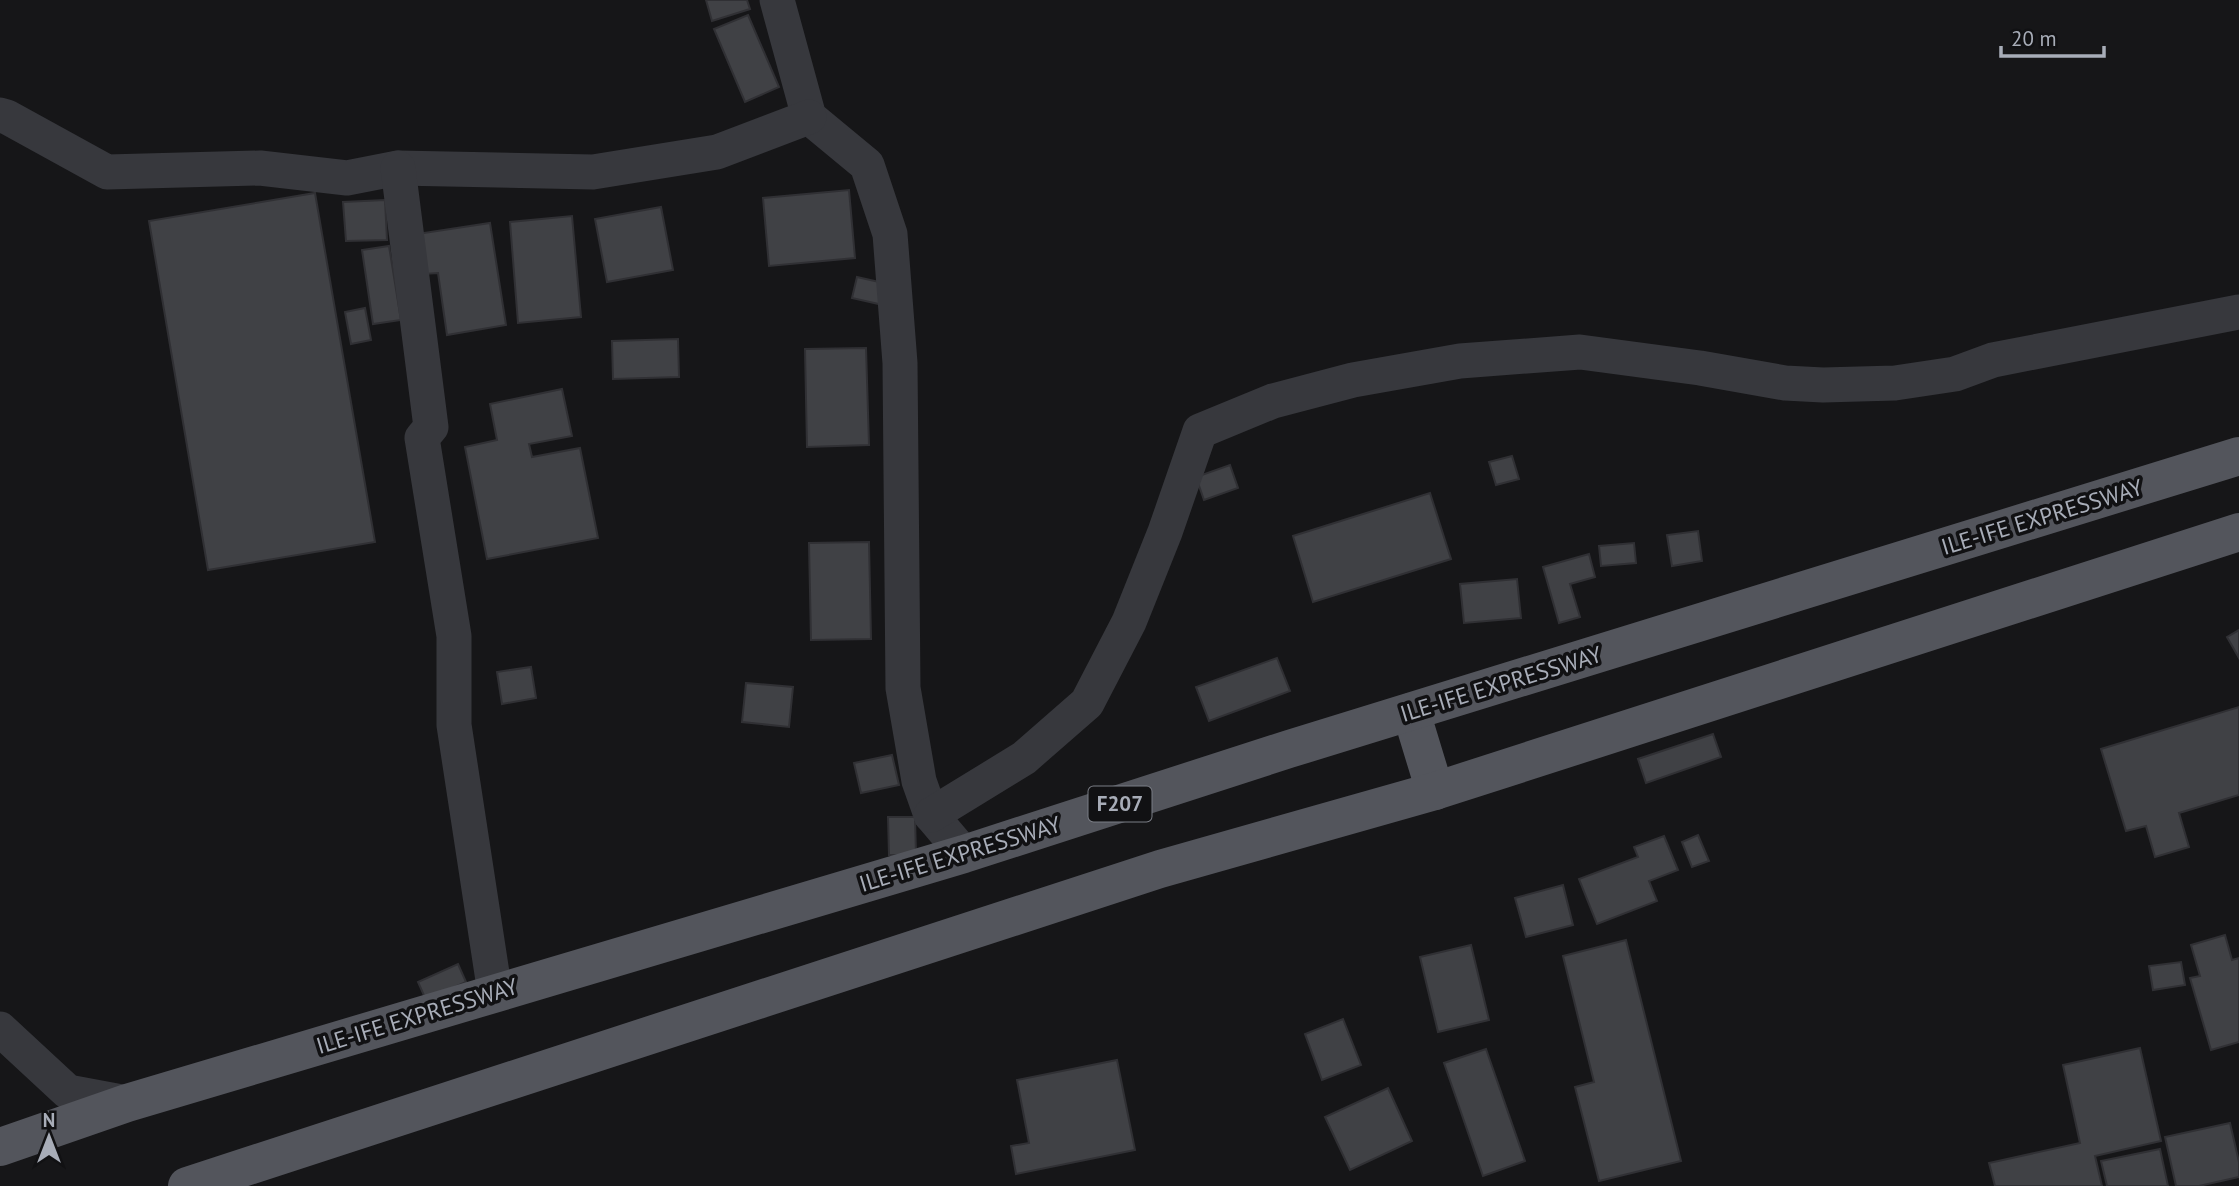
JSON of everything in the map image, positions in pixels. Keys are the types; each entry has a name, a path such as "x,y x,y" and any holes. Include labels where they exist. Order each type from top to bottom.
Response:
{"main road":[{"name":"ILE-IFE EXPRESSWAY","path":"0,1147 127,1102 964,854 1411,712 2239,456"},
{"path":"187,1186 1160,869 1435,791 2239,532"},
{"path":"1411,712 1435,791"}],"street":[{"path":"778,0 809,117 867,165 890,234 901,363 903,688 919,780 931,815 964,854"},
{"path":"0,115 107,172 260,167 347,178 398,168 593,172 717,152 809,117"},
{"path":"398,168 431,427 422,438 454,636 454,725 495,993"},
{"path":"931,815 1024,758 1087,703 1129,622 1165,532 1200,431 1273,401 1353,380 1460,361 1580,352 1700,368 1784,383 1895,383 1955,374 1993,360 2239,312"},
{"path":"0,1028 68,1092 127,1102"}],"building":[{"path":"706,0 747,0 750,9 712,21"},
{"path":"748,15 779,87 745,102 714,29"},
{"path":"849,190 855,258 769,266 763,198"},
{"path":"315,193 375,542 208,570 149,221"},
{"path":"385,200 387,240 346,241 343,202"},
{"path":"661,207 673,270 607,282 595,219"},
{"path":"572,216 581,317 518,323 510,222"},
{"path":"490,223 506,325 447,335 438,273 423,274 417,234"},
{"path":"389,246 401,320 373,324 362,250"},
{"path":"857,277 888,284 883,305 852,298"},
{"path":"365,308 371,340 351,344 345,312"},
{"path":"678,339 679,377 613,379 612,341"},
{"path":"866,348 869,445 807,447 805,349"},
{"path":"562,389 572,436 529,444 532,457 580,448 598,538 487,559 465,447 497,440 490,404"},
{"path":"1512,456 1519,479 1496,485 1489,462"},
{"path":"1230,465 1238,488 1204,500 1196,477"},
{"path":"1430,493 1451,559 1313,602 1293,536"},
{"path":"1698,531 1702,561 1672,566 1667,535"},
{"path":"869,542 871,639 811,640 809,543"},
{"path":"1634,543 1636,563 1601,566 1599,546"},
{"path":"1589,554 1595,577 1570,584 1580,617 1559,623 1543,567"},
{"path":"1517,579 1521,618 1464,623 1460,584"},
{"path":"2239,630 2239,658 2227,637"},
{"path":"1277,658 1290,691 1209,721 1196,687"},
{"path":"531,667 536,698 502,704 497,672"},
{"path":"746,683 793,687 789,727 742,722"},
{"path":"2239,707 2239,795 2179,813 2189,847 2155,857 2146,826 2126,831 2101,749"},
{"path":"1713,734 1721,757 1646,783 1638,759"},
{"path":"892,755 899,785 861,793 854,763"},
{"path":"888,817 915,817 916,855 889,855"},
{"path":"1698,835 1709,861 1692,867 1682,842"},
{"path":"1664,836 1678,870 1649,881 1657,901 1597,924 1579,879 1638,857 1634,847"},
{"path":"1563,885 1573,925 1526,937 1515,898"},
{"path":"2225,935 2232,960 2239,958 2239,1042 2211,1050 2190,978 2200,976 2191,945"},
{"path":"1626,940 1681,1161 1599,1181 1575,1087 1594,1082 1563,956"},
{"path":"1471,945 1489,1020 1438,1032 1420,957"},
{"path":"2181,962 2185,985 2153,990 2149,966"},
{"path":"458,964 466,982 426,1000 418,982"},
{"path":"1343,1019 1361,1065 1322,1080 1305,1034"},
{"path":"2140,1048 2161,1141 2095,1156 2102,1186 1995,1186 1989,1163 2080,1143 2063,1065"},
{"path":"1486,1049 1525,1161 1483,1176 1444,1063"},
{"path":"1117,1060 1135,1150 1016,1174 1011,1146 1029,1143 1017,1080"},
{"path":"1388,1088 1412,1141 1350,1170 1325,1117"},
{"path":"2230,1123 2239,1162 2239,1177 2199,1186 2176,1186 2165,1137"},
{"path":"2160,1149 2168,1186 2107,1186 2101,1161"}]}
